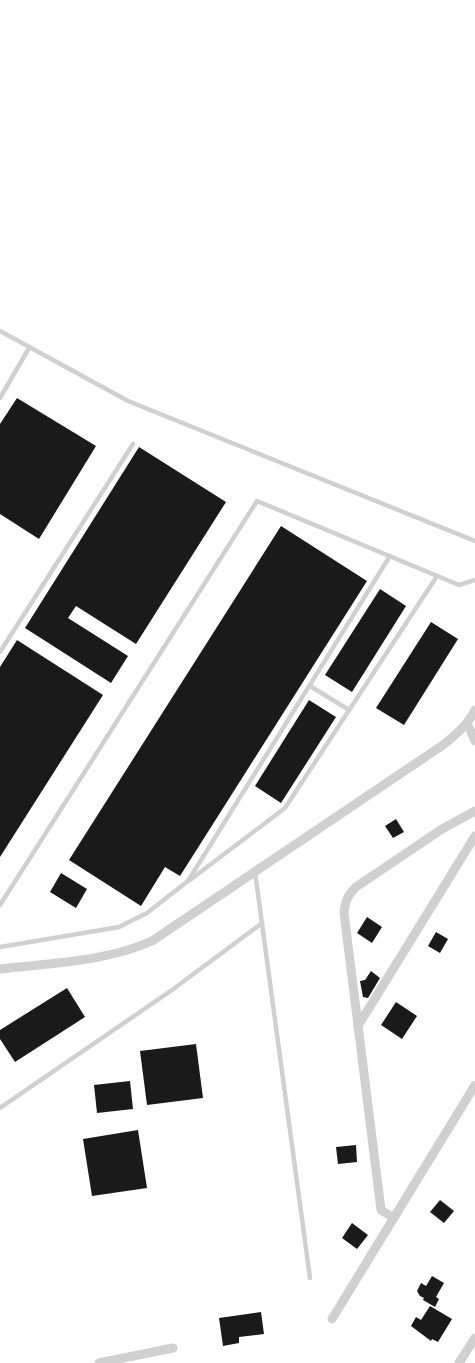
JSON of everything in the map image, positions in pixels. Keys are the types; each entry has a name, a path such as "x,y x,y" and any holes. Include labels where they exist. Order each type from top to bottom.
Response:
{"street":[{"path":"0,969 110,955 132,950 152,941 443,745 467,723 475,710"},
{"path":"467,723 475,741"},
{"path":"394,1218 381,1210 344,913 345,903 349,894 356,887 442,829 475,811"},
{"path":"358,1026 475,836"},
{"path":"332,1319 475,1086"},
{"path":"459,1363 475,1338"},
{"path":"99,1363 172,1348"}],"lane":[{"path":"0,331 128,402 475,541"},
{"path":"0,398 30,348"},
{"path":"0,652 133,444"},
{"path":"0,905 257,501 459,585 475,580"},
{"path":"188,881 390,556"},
{"path":"0,947 119,926 147,913 285,808 437,576"},
{"path":"310,686 349,710"},
{"path":"255,871 310,1278"},
{"path":"0,1108 172,990 262,923"}],"building":[{"path":"17,398 96,446 39,539 0,514 0,424"},
{"path":"139,447 226,502 136,644 76,606 68,618 128,656 111,683 25,628"},
{"path":"281,526 367,581 180,876 165,867 141,906 69,860"},
{"path":"380,589 406,606 352,692 325,675"},
{"path":"431,622 458,639 404,725 376,708"},
{"path":"17,640 103,695 0,857 0,667"},
{"path":"309,700 336,717 281,803 255,786"},
{"path":"396,819 404,832 393,838 385,826"},
{"path":"61,873 87,889 76,908 50,892"},
{"path":"367,917 382,927 372,943 357,933"},
{"path":"436,932 448,939 440,953 428,946"},
{"path":"371,971 380,978 368,998 363,997 360,981 365,980"},
{"path":"67,988 85,1017 15,1062 0,1039 0,1030"},
{"path":"396,1002 417,1016 402,1039 381,1025"},
{"path":"196,1044 203,1098 147,1105 140,1051"},
{"path":"130,1081 133,1109 97,1113 94,1085"},
{"path":"138,1130 147,1188 92,1196 83,1139"},
{"path":"356,1145 357,1162 338,1164 336,1147"},
{"path":"440,1200 454,1211 444,1223 430,1212"},
{"path":"352,1223 368,1235 357,1249 342,1238"},
{"path":"432,1276 444,1283 436,1297 439,1299 435,1307 423,1300 424,1298 417,1291 421,1283 426,1286"},
{"path":"430,1306 452,1319 438,1342 432,1339 431,1341 411,1326 416,1317 421,1320"},
{"path":"261,1312 264,1334 239,1337 239,1343 223,1346 219,1318"}]}
